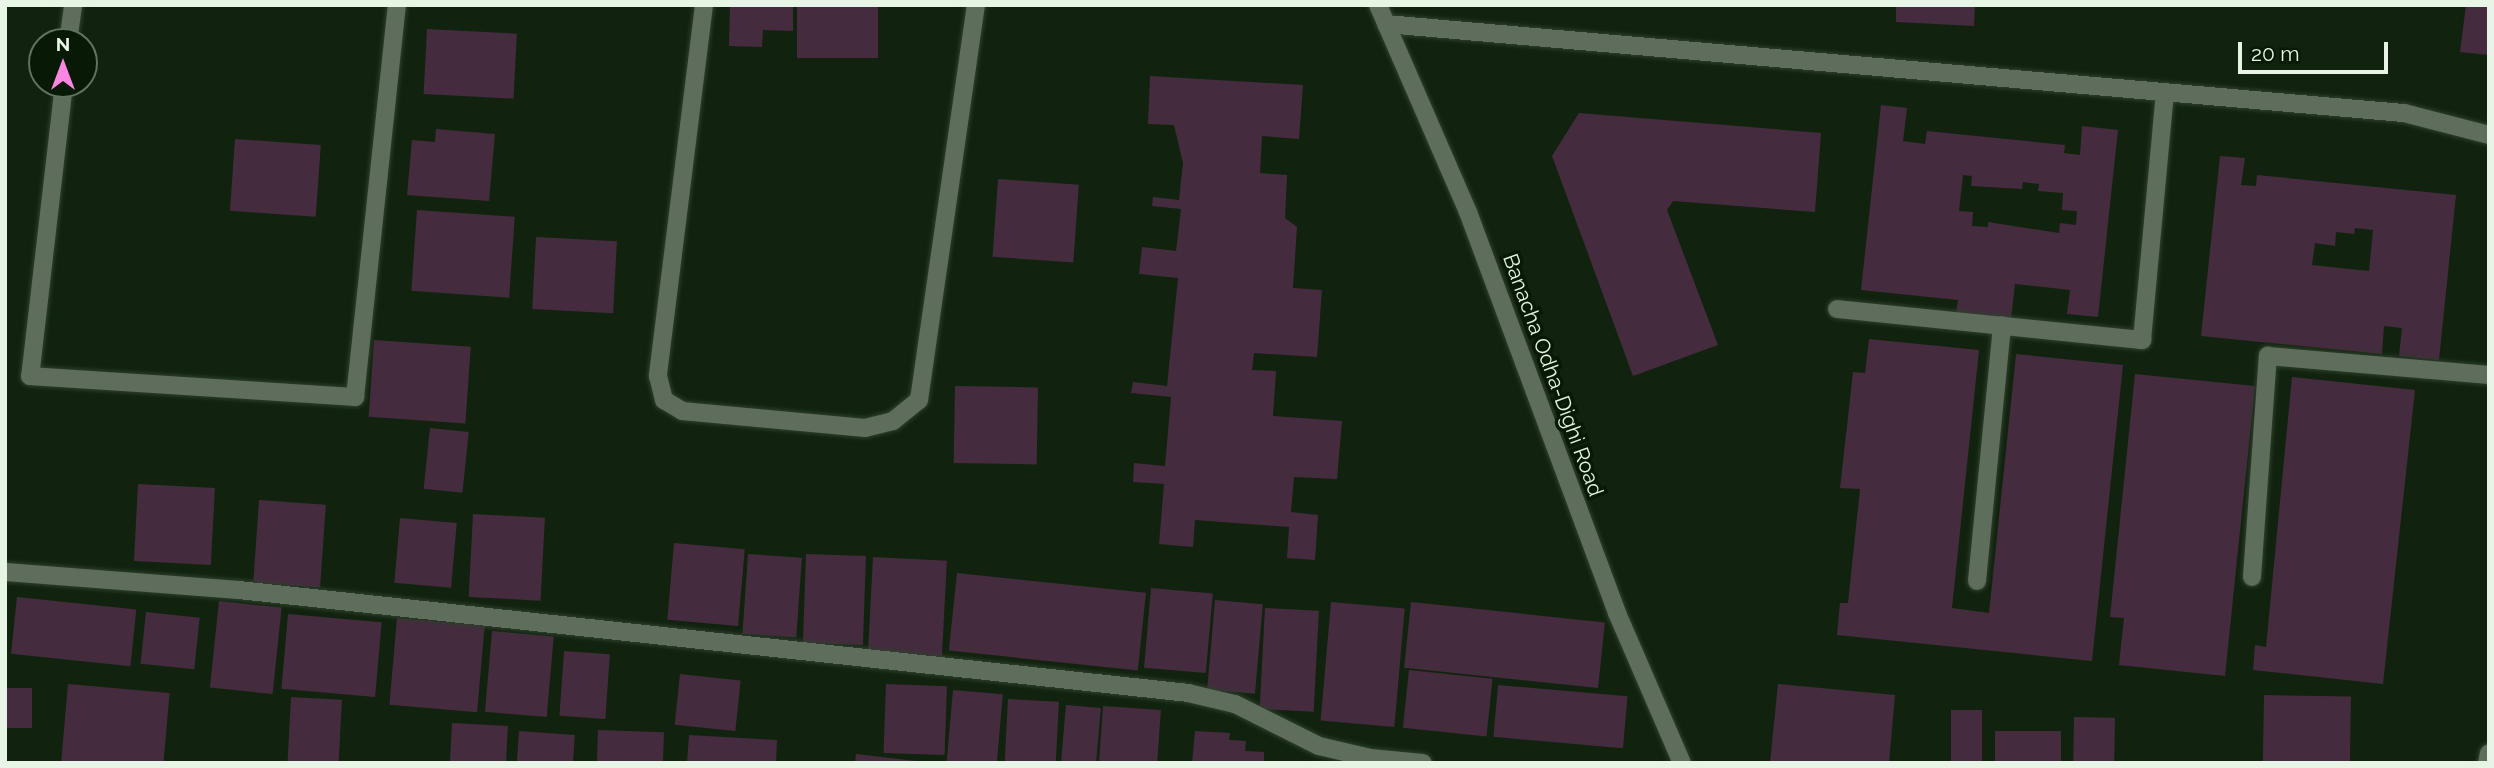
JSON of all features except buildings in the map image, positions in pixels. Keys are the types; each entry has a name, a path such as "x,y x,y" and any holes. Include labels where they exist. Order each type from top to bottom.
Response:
{"street":[{"path":"70,28 72,5"},
{"path":"62,98 30,376 355,397 397,5"},
{"path":"704,5 658,376 664,400 682,411 865,428 893,421 919,400 976,5"},
{"name":"Banacha Odha-Dighi Road","path":"1378,5 1468,212 1617,613 1682,763"},
{"path":"1387,24 2404,113 2489,135"},
{"path":"1837,309 2141,340 2165,92"},
{"path":"1977,581 2002,325"},
{"path":"2252,577 2268,356 2489,374"},
{"path":"5,572 239,590 1188,693 1235,704 1319,746 1370,758 1423,763"},
{"path":"2487,763 2489,753"}]}
